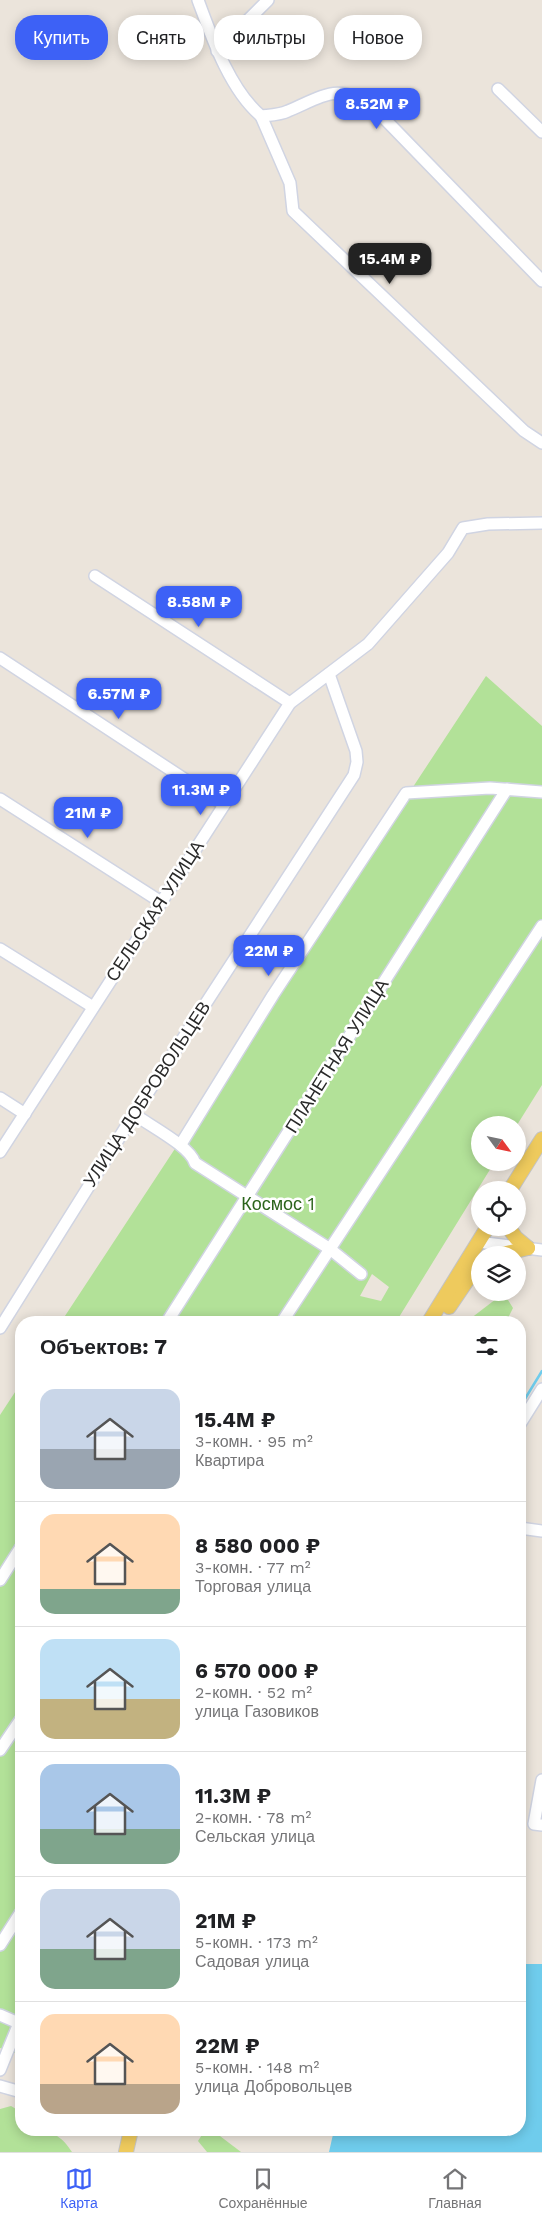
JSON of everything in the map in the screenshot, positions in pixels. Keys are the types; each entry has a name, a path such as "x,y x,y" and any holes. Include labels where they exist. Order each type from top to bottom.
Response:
{"main road":[{"path":"516,1181 542,1139"},
{"path":"433,1316 482,1236"},
{"path":"515,1236 528,1248"},
{"path":"443,1316 471,1274"},
{"path":"126,2152 130,2136"}],"street":[{"path":"198,0 214,43"},
{"path":"253,15 268,0"},
{"path":"222,60 250,107 261,116 290,183 293,210 524,431 542,443"},
{"path":"498,89 542,132"},
{"path":"261,116 286,112 315,97 339,92 360,97 375,108 542,281"},
{"name":"СЕЛЬСКАЯ УЛИЦА","path":"0,1152 290,703 368,644 448,553 463,528 488,524 542,523"},
{"path":"94,576 290,703"},
{"path":"0,658 224,805"},
{"name":"УЛИЦА ДОБРОВОЛЬЦЕВ","path":"0,1328 134,1114 354,775 357,762 356,751 329,674"},
{"path":"181,1144 273,995 406,793 490,788 542,792"},
{"name":"ПЛАНЕТНАЯ УЛИЦА","path":"171,1316 506,789"},
{"path":"0,799 161,902"},
{"path":"286,1316 542,926"},
{"path":"0,949 93,1007"},
{"path":"0,1098 25,1114"},
{"path":"134,1114 181,1144 190,1153 195,1164 330,1250 361,1274"},
{"path":"478,1242 542,1250"},
{"path":"526,1414 542,1389"},
{"path":"526,1529 542,1531"},
{"path":"0,1580 15,1556"},
{"path":"0,1750 15,1728"},
{"path":"542,1780 534,1824 542,1825"},
{"path":"0,1945 15,1921"},
{"path":"0,2015 15,2021"},
{"path":"0,2070 15,2035"},
{"path":"0,2086 15,2090"}],"green space":[{"name":"Космос 1","path":"486,676 542,726 542,1085 523,1116 471,1116 471,1171 489,1171 483,1181 471,1181 471,1200 400,1316 65,1316","holes":["372,1274 389,1287 381,1301 360,1296"]},
{"path":"493,1301 509,1301 513,1308 509,1316 474,1316"},
{"path":"15,1392 15,2053 0,2048 0,1415"},
{"path":"11,2106 15,2108 15,2136 58,2136 72,2152 0,2152 0,2109"},
{"path":"201,2136 220,2136 241,2152 207,2152 198,2141"}],"water":[{"path":"526,1964 542,1964 542,2152 329,2152 333,2136 526,2136"}],"waterway":[{"path":"526,1397 542,1371"}]}
